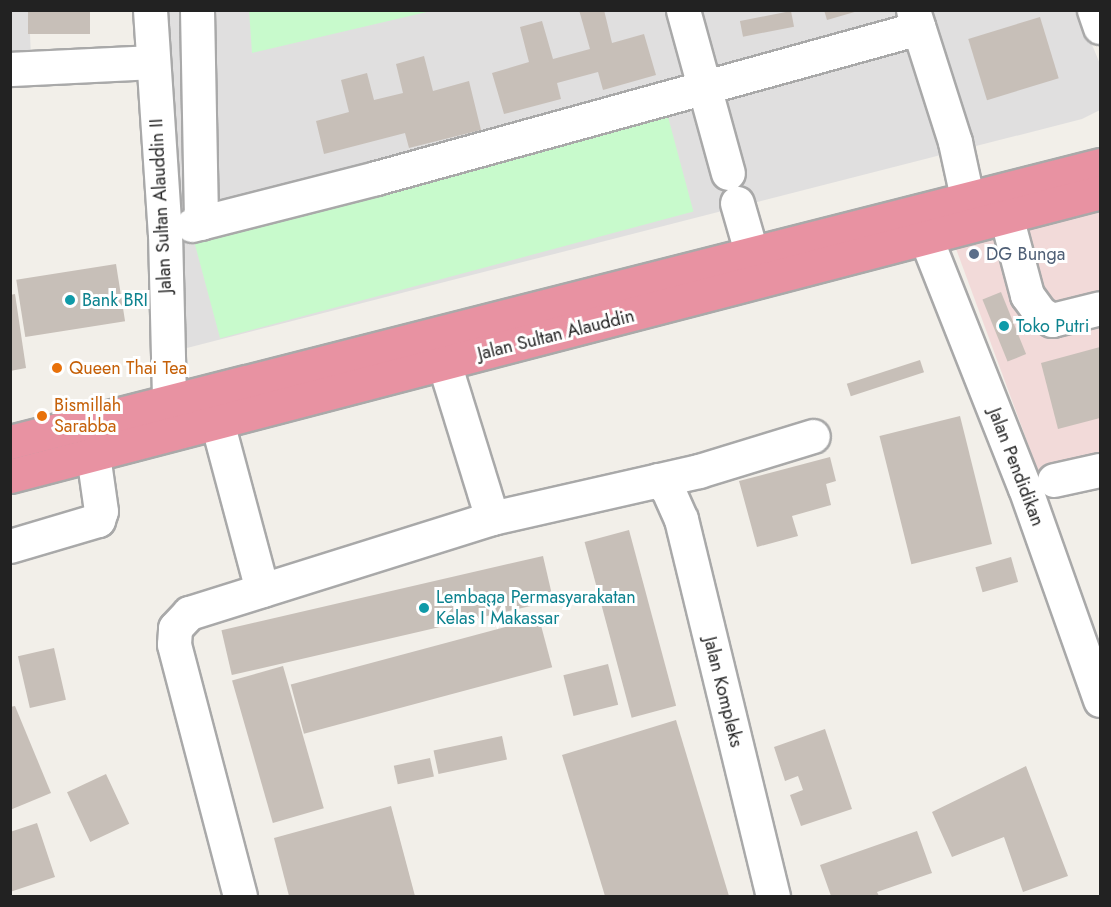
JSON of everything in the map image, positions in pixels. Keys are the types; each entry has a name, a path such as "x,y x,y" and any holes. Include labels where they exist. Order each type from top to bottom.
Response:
{"highway":[{"name":"Jalan Sultan Alauddin","path":"10,442 169,401 740,214 967,197 1101,165"},
{"name":"Jalan Sultan Alauddin","path":"10,476 603,324 925,236 1101,192"}],"street":[{"name":"Jalan Sultan Alauddin II","path":"150,10 165,233 169,401"},
{"path":"197,10 197,224 703,86 916,19 958,153 967,197"},
{"path":"683,10 740,214"},
{"path":"1094,10 1101,27"},
{"path":"10,69 153,62"},
{"path":"1006,216 1027,295 1040,313 1052,320 1101,308"},
{"name":"Jalan Pendidikan","path":"925,236 1025,488 1101,700"},
{"path":"444,363 492,518"},
{"path":"217,422 262,590"},
{"path":"240,897 173,635 189,613 492,518 663,485 813,435"},
{"path":"10,546 98,520 101,511 93,455"},
{"path":"1054,480 1101,470"},
{"name":"Jalan Kompleks","path":"663,485 681,519 773,897"}],"shaded area":[{"path":"11,11 29,11 32,81 11,81"},
{"path":"168,11 1078,11 1100,64 1100,110 1082,119 183,349"},
{"path":"1100,208 1100,461 1051,471 1038,471 955,246"}],"green space":[{"path":"249,10 431,10 431,11 252,53"},
{"path":"667,113 693,212 220,338 194,240"}],"building":[{"path":"28,10 90,10 90,34 28,34"},
{"path":"579,10 604,10 612,43 644,34 656,75 603,90 598,72 557,83 561,99 504,114 492,73 529,62 520,27 542,21 553,59 590,49"},
{"path":"824,10 858,10 858,11 827,20"},
{"path":"791,11 794,27 743,37 740,21"},
{"path":"1040,17 1059,78 987,100 968,39"},
{"path":"424,56 433,91 469,81 481,130 409,148 405,133 324,154 316,121 349,112 341,80 367,73 374,100 403,93 396,64"},
{"name":"Bank BRI","path":"116,264 125,321 25,337 16,280"},
{"name":"Toko Putri","path":"1001,292 1026,354 1008,362 982,299"},
{"path":"15,294 26,368 10,371 10,295"},
{"path":"1100,347 1100,418 1058,429 1041,363"},
{"path":"920,360 924,372 851,396 847,384"},
{"path":"960,416 992,544 911,564 879,436"},
{"path":"830,457 836,481 826,484 831,505 792,516 798,536 757,547 739,481"},
{"path":"629,530 676,706 632,718 585,542"},
{"name":"Lembaga Permasyarakatan Kelas I Makassar","path":"543,556 553,601 232,675 221,630"},
{"path":"1011,557 1018,582 983,592 975,567"},
{"path":"539,618 552,667 304,734 291,685"},
{"path":"54,648 66,700 30,708 18,656"},
{"path":"608,664 618,705 574,716 563,675"},
{"path":"283,666 324,808 273,823 232,681"},
{"path":"15,706 51,793 10,810 10,707"},
{"path":"676,720 729,896 605,896 562,755"},
{"path":"825,729 852,809 801,826 790,795 803,790 798,776 785,781 774,747"},
{"path":"502,736 507,759 439,774 434,751"},
{"path":"430,758 434,777 398,784 394,766"},
{"path":"1026,766 1068,876 1023,892 1004,837 952,857 932,812"},
{"path":"106,774 129,824 90,842 67,792"},
{"path":"391,806 415,896 289,896 274,838"},
{"path":"37,823 55,877 10,892 10,832"},
{"path":"917,831 932,873 877,892 879,896 831,896 820,865"}],"place":[{"name":"DG Bunga","path":"974,254"},
{"name":"Bank BRI","path":"70,300"},
{"name":"Toko Putri","path":"1004,326"},
{"name":"Queen Thai Tea","path":"57,368"},
{"name":"Bismillah Sarabba","path":"42,416"},
{"name":"Lembaga Permasyarakatan Kelas I Makassar","path":"424,608"}]}
